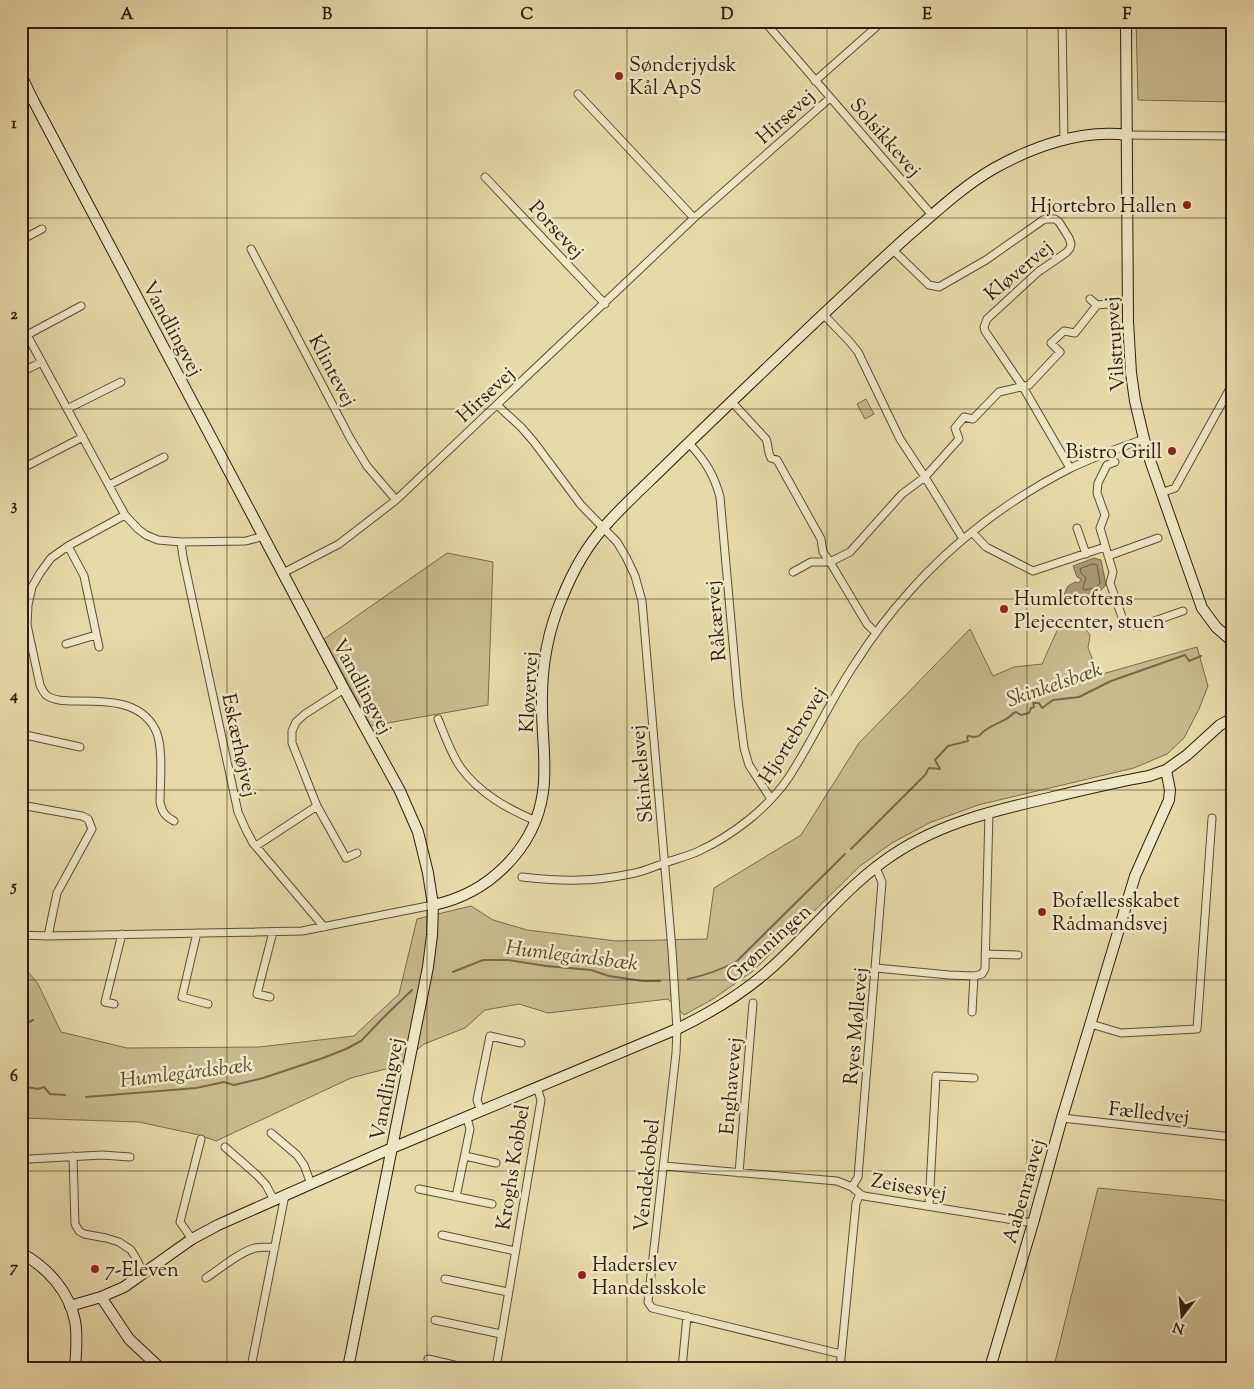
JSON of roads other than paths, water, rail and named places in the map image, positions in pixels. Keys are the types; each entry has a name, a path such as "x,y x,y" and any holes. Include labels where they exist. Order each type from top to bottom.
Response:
{"street":[{"name":"Solsikkevej","path":"764,21 932,215"},
{"path":"815,81 882,21"},
{"path":"1062,21 1064,140"},
{"name":"Vilstrupvej","path":"1126,21 1128,321 1131,373 1135,401 1144,439 1161,493 1202,608 1216,627 1233,642"},
{"name":"Vandlingvej","path":"21,75 344,689 400,791 418,832 428,873 433,905 428,967 348,1368"},
{"path":"578,94 694,218"},
{"name":"Hirsevej","path":"283,573 339,544 396,500 694,218 830,98"},
{"name":"Kløvervej","path":"433,905 462,897 483,886 510,862 524,844 536,821 541,805 545,771 542,706 545,659 550,635 558,607 569,581 604,527 823,314 932,215 968,185 1014,158 1034,149 1090,135 1111,133 1127,135"},
{"path":"1127,135 1233,136"},
{"name":"Porsevej","path":"485,177 605,304"},
{"name":"Kløvervej","path":"893,250 929,285 939,287 986,260 1043,220 1055,219 1059,222 1069,238 1070,244 1067,252 1038,272 987,319 984,327 985,332 1023,387"},
{"path":"21,240 42,229"},
{"name":"Klintevej","path":"251,249 350,438 368,466 396,500"},
{"path":"1090,299 1097,305 1108,304"},
{"path":"793,572 810,562 830,562 850,552 902,494 925,477 959,439 955,428 964,417 973,419 999,392 1030,385 1060,352 1051,343 1064,331 1075,333 1097,305"},
{"path":"27,334 82,306"},
{"path":"823,314 849,340 858,352 900,439 963,539"},
{"path":"21,324 125,515 138,530 146,536 158,540 181,542 246,540 264,536"},
{"path":"21,372 42,362"},
{"path":"67,409 121,382"},
{"path":"1161,493 1175,488 1233,383"},
{"path":"1023,387 1070,468"},
{"path":"1224,399 1233,403"},
{"path":"732,402 766,439 768,445 767,452 770,458 777,460 821,540 823,552 867,624 876,633"},
{"name":"Skinkelsvej","path":"497,405 521,427 581,505 617,542 635,576 642,601 677,1029"},
{"path":"21,469 83,437"},
{"name":"Hjortebrovej","path":"522,877 578,880 608,878 636,873 699,851 748,820 771,799 788,778 855,662 909,592 934,566 972,532 1038,486 1070,468 1144,439"},
{"name":"Råkærvej","path":"689,443 712,472 720,497 744,748 749,765 771,799"},
{"path":"109,485 164,457"},
{"path":"1115,462 1107,465 1098,484 1098,493 1105,515 1100,528 1113,572 1110,583 1122,618 1131,625 1140,626 1183,611"},
{"path":"125,515 68,546 51,558 32,587 24,624 44,694 64,701 100,701 123,704 136,709 147,717 156,729 160,743 160,802 162,811 168,818 174,820"},
{"path":"1077,528 1086,554"},
{"path":"972,532 986,547 1033,571 1106,547"},
{"path":"1108,556 1158,538"},
{"name":"Eskærhøjvej","path":"181,542 238,812 256,846 324,927"},
{"path":"68,546 84,576 99,647"},
{"path":"66,644 96,635"},
{"path":"344,689 296,722 292,731 292,743 317,806 346,858 357,853"},
{"name":"Grønningen","path":"70,1306 101,1297 124,1287 192,1239 218,1225 392,1148 677,1029 710,1013 731,1000 770,969 858,882 885,860 915,842 943,828 990,812 1149,776 1166,770 1187,755 1220,725 1233,718"},
{"path":"438,719 461,768 480,788 499,803 536,821"},
{"path":"21,734 80,747"},
{"name":"Aabenraavej","path":"990,1368 1062,1118 1135,876 1169,800 1170,790 1166,770"},
{"path":"21,805 82,816 88,819 92,829 57,893 48,936"},
{"path":"256,846 317,806"},
{"path":"876,968 950,975 974,976 982,974 985,969 986,954 990,812"},
{"path":"1090,1024 1121,1033 1197,1029 1212,818"},
{"name":"Ryes Møllevej","path":"852,1187 858,1177 876,968 882,882 876,868"},
{"path":"21,935 302,931 433,905"},
{"path":"270,997 257,994 273,932"},
{"path":"197,933 182,998 208,1004"},
{"path":"114,1004 105,1002 122,934"},
{"path":"986,954 1018,955"},
{"path":"972,1012 974,976"},
{"name":"Enghavevej","path":"738,1173 753,1003"},
{"name":"Vendekobbel","path":"677,1029 664,1166 648,1302 652,1308 841,1354"},
{"path":"481,1111 477,1100 490,1036 521,1043"},
{"path":"929,1206 936,1076 974,1078"},
{"name":"Kroghs Kobbel","path":"496,1368 541,1100 537,1087"},
{"path":"456,1197 470,1129 466,1118"},
{"name":"Fælledvej","path":"1062,1118 1233,1137"},
{"path":"272,1132 297,1155 304,1165 310,1184"},
{"path":"192,1239 180,1222 201,1139"},
{"path":"225,1147 258,1175 274,1200"},
{"path":"74,1156 75,1224 79,1231 84,1234 119,1242 131,1250 144,1274"},
{"path":"21,1164 29,1159 74,1156 130,1157"},
{"path":"465,1156 496,1163"},
{"name":"Zeisesvej","path":"664,1166 837,1181 852,1187 864,1196 1033,1223"},
{"path":"419,1188 492,1204"},
{"path":"840,1368 856,1203 860,1194"},
{"path":"252,1362 285,1195"},
{"name":"Kroghs Kobbel","path":"442,1235 515,1251"},
{"path":"206,1278 245,1252 254,1248 275,1247"},
{"path":"21,1253 47,1271 56,1281 70,1306 75,1321 75,1368"},
{"path":"444,1279 508,1292"},
{"path":"101,1297 130,1340 160,1368"},
{"path":"682,1368 687,1316"},
{"path":"434,1320 501,1334"},
{"path":"428,1359 467,1368"}],"water":[{"path":"1094,558 1101,560 1106,585 1098,593 1079,597 1063,604 1060,603 1068,586 1075,582 1079,583 1081,579 1077,577 1073,566"}],"waterway":[{"name":"Skinkelsbæk","path":"851,849 926,774 929,768 940,769 935,760 948,746 968,741 968,736 979,736 988,728 1016,712 1021,715 1029,713 1031,708 1034,707 1033,703 1039,703 1042,708 1053,700 1079,697 1111,681 1185,655 1189,661 1201,656"},
{"name":"Humlegårdsbæk","path":"688,979 713,972 737,961 845,854"},
{"name":"Humlegårdsbæk","path":"453,972 483,960 508,960 591,970 609,976 643,981 660,981"},
{"name":"Humlegårdsbæk","path":"86,1097 196,1088 224,1082 234,1085 263,1078 323,1058 361,1041 412,990"},
{"path":"21,1026 33,1020"},
{"name":"Humlegårdsbæk","path":"21,1086 38,1089 44,1087 50,1094 65,1095"}],"place":[{"name":"Sønderjydsk Kål ApS","path":"619,76"},
{"name":"Hjortebro Hallen","path":"1187,205"},
{"name":"Bistro Grill","path":"1172,451"},
{"name":"Humletoftens Plejecenter, stuen","path":"1004,609"},
{"name":"Bofællesskabet Rådmandsvej","path":"1042,912"},
{"name":"7-Eleven","path":"95,1269"},
{"name":"Haderslev Handelsskole","path":"582,1275"}]}
